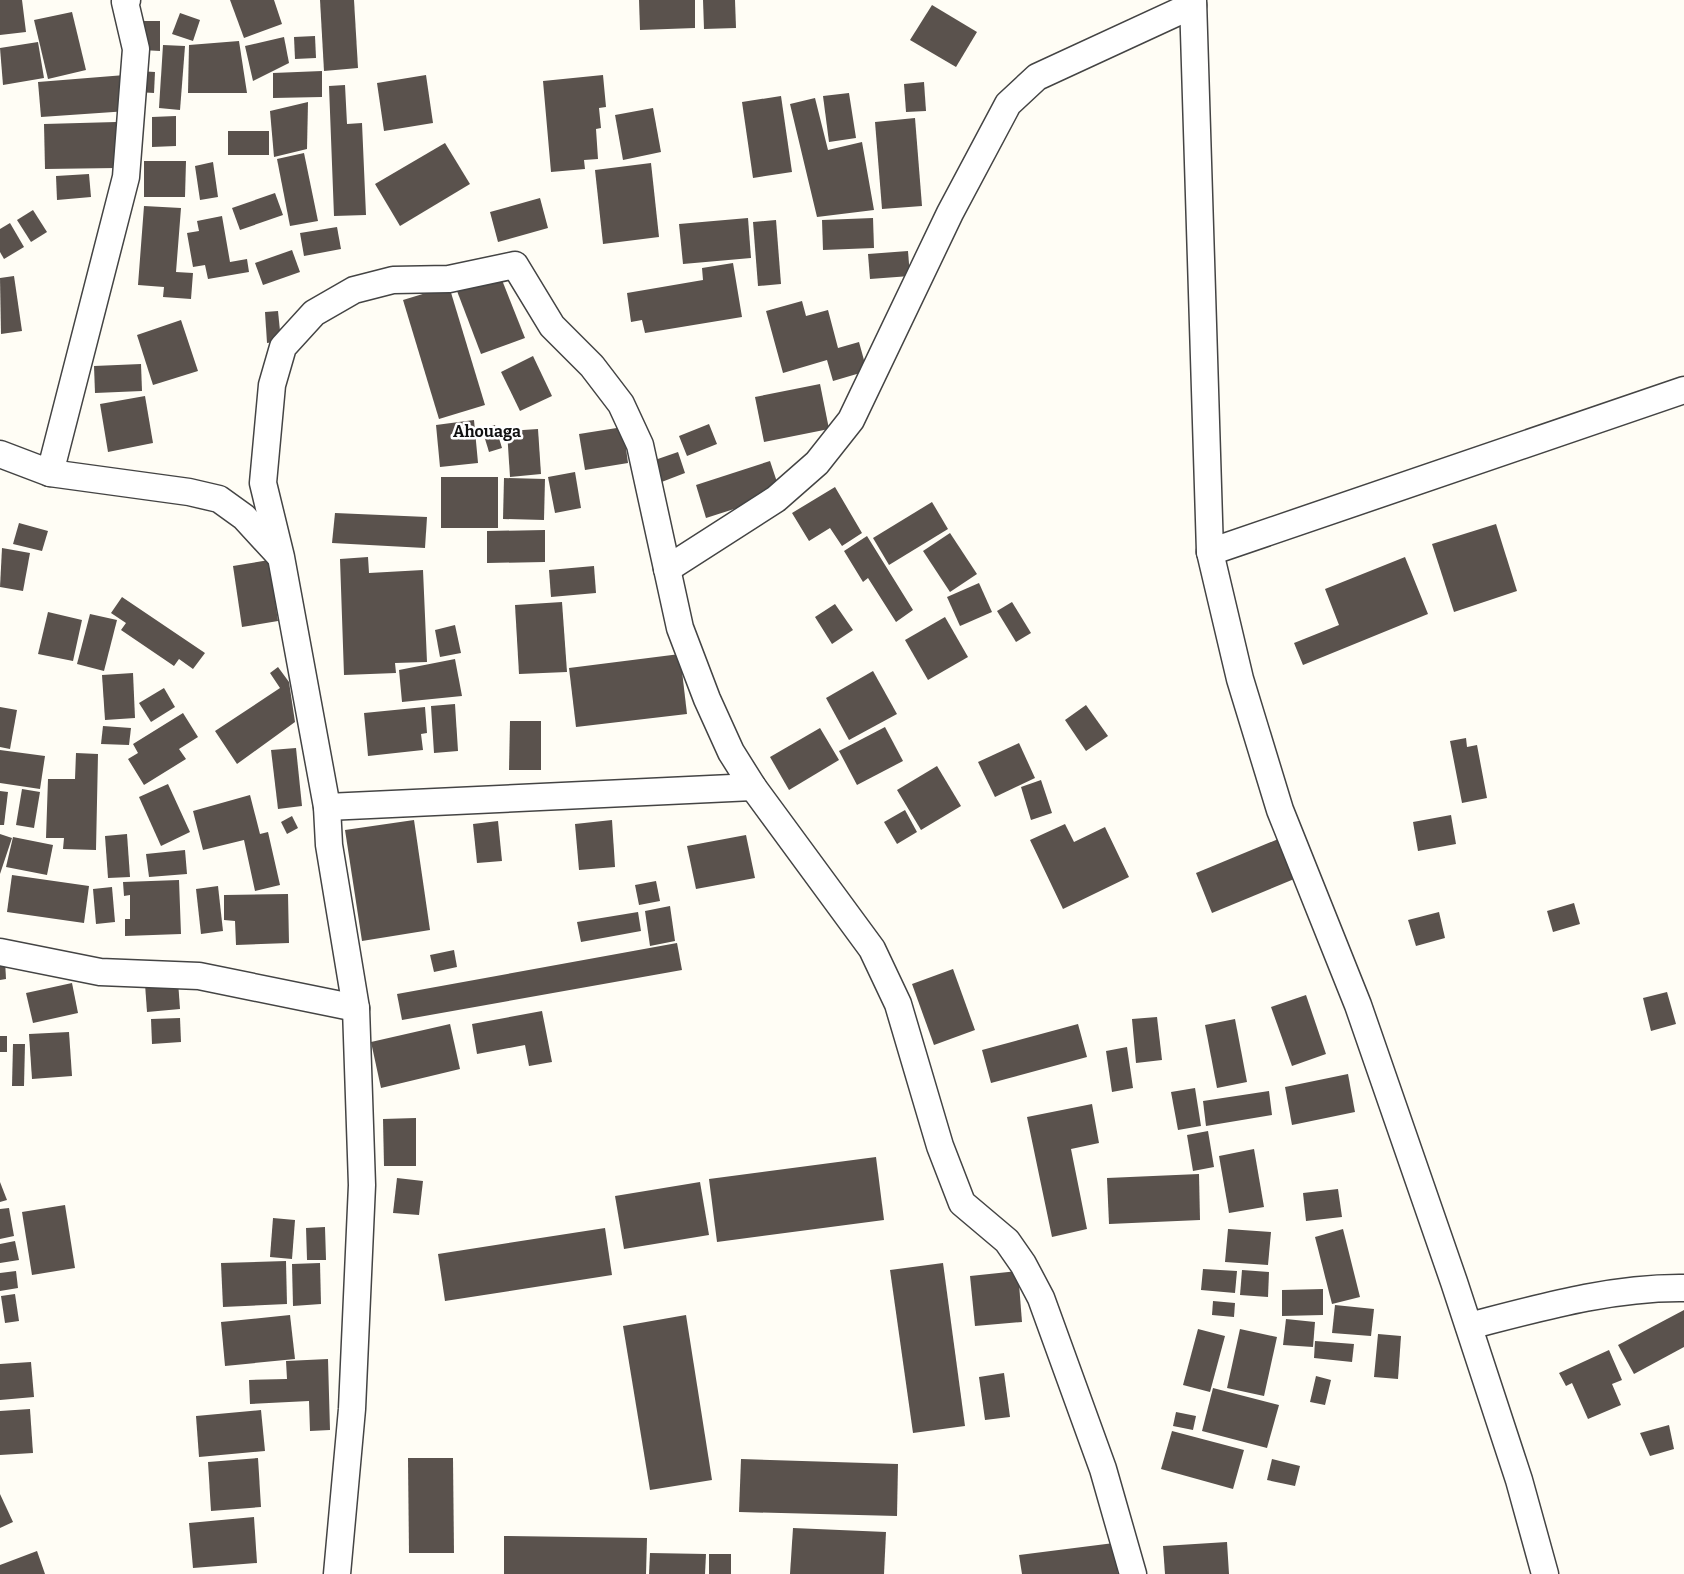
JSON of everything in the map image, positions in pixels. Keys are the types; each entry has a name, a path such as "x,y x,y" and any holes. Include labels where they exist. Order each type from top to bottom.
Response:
{"street":[{"path":"50,474 126,177 136,49 125,2 127,0"},
{"path":"667,569 776,499 817,463 851,420 950,213 1008,104 1037,77 1193,3 1210,552 1240,679 1280,810 1358,1005 1469,1326 1519,1480 1545,1574"},
{"path":"337,1574 352,1409 362,1185 356,1008 329,845 327,807 281,557 263,483 272,385 283,347 314,313 354,290 393,280 449,279 515,265 552,326 592,366 621,404 640,446 680,628 707,699 731,752 753,787 872,949 898,1004 940,1146 962,1203 1007,1241 1023,1264 1041,1298 1104,1468 1133,1574"},
{"path":"1210,552 1684,390"},
{"path":"0,454 50,474 188,492 219,499 244,517 281,557"},
{"path":"327,807 753,787"},
{"path":"0,952 100,972 199,976 356,1008"},
{"path":"1469,1326 1577,1299 1661,1287 1684,1288"}],"building":[{"path":"0,0 22,0 26,32 0,35"},
{"path":"230,0 274,0 282,24 244,38"},
{"path":"320,0 354,0 358,68 324,71"},
{"path":"639,0 695,0 695,28 640,30"},
{"path":"703,0 735,0 736,28 704,29"},
{"path":"932,5 977,32 956,67 910,40"},
{"path":"72,12 86,70 48,79 34,20"},
{"path":"180,13 200,20 193,41 172,34"},
{"path":"142,21 160,21 160,51 142,50"},
{"path":"315,36 316,58 295,59 294,37"},
{"path":"284,37 289,63 253,81 245,46"},
{"path":"239,41 247,93 188,93 189,45"},
{"path":"38,42 44,78 3,85 0,48"},
{"path":"163,45 185,46 180,110 159,108"},
{"path":"138,71 155,72 154,93 137,92"},
{"path":"322,71 322,97 273,98 273,73"},
{"path":"125,75 128,111 41,117 38,82"},
{"path":"426,75 433,123 384,131 377,83"},
{"path":"603,75 606,107 599,108 601,128 596,129 598,159 584,160 585,169 551,172 543,81"},
{"path":"924,82 926,111 906,112 904,84"},
{"path":"345,85 347,124 362,123 366,215 334,216 329,86"},
{"path":"849,93 856,138 829,142 823,96"},
{"path":"781,96 792,172 753,178 742,102"},
{"path":"815,98 828,150 862,142 874,210 817,217 790,104"},
{"path":"308,102 307,149 274,157 270,111"},
{"path":"653,108 661,152 623,160 615,115"},
{"path":"176,116 176,146 152,147 152,117"},
{"path":"915,118 922,206 882,209 875,122"},
{"path":"116,122 117,168 45,169 44,124"},
{"path":"228,131 269,131 269,155 228,155"},
{"path":"445,143 470,184 400,226 375,184"},
{"path":"304,153 318,221 290,226 277,159"},
{"path":"144,161 186,161 185,197 144,197"},
{"path":"213,162 218,197 200,200 195,166"},
{"path":"651,163 659,237 603,244 595,170"},
{"path":"89,174 91,197 57,200 56,176"},
{"path":"275,193 283,215 240,230 232,208"},
{"path":"540,198 548,228 498,242 490,212"},
{"path":"144,206 181,208 176,272 193,273 191,299 163,297 164,287 138,285"},
{"path":"33,210 47,232 31,242 17,220"},
{"path":"222,216 230,262 247,259 249,272 208,279 205,265 193,267 187,233 199,231 197,221"},
{"path":"748,218 751,258 683,264 679,224"},
{"path":"873,218 874,248 823,250 822,220"},
{"path":"776,220 781,284 758,286 753,222"},
{"path":"10,223 24,247 4,259 0,252 0,229"},
{"path":"337,227 341,249 304,256 300,233"},
{"path":"292,250 300,272 263,285 255,263"},
{"path":"908,251 910,276 870,279 868,254"},
{"path":"733,263 742,317 645,333 642,320 631,322 627,293 703,280 702,268"},
{"path":"500,275 525,338 481,354 457,291"},
{"path":"14,276 22,331 1,334 0,278"},
{"path":"449,286 485,405 439,419 403,300"},
{"path":"802,301 806,316 828,310 838,348 859,342 867,371 833,381 827,360 783,373 766,311"},
{"path":"278,311 281,341 267,343 265,312"},
{"path":"181,320 198,371 153,385 137,335"},
{"path":"533,356 552,396 520,411 501,372"},
{"path":"141,364 142,391 95,393 94,366"},
{"path":"820,384 829,429 764,442 755,397"},
{"path":"145,396 153,443 108,452 100,404"},
{"path":"474,420 478,463 440,467 436,425"},
{"path":"709,424 717,444 687,456 679,436"},
{"path":"495,425 502,448 489,452 482,429"},
{"path":"623,427 628,463 585,470 579,434"},
{"path":"538,429 541,474 510,477 507,431"},
{"path":"678,452 685,473 659,483 652,461"},
{"path":"770,461 781,494 706,518 696,485"},
{"path":"575,472 581,508 555,513 548,477"},
{"path":"441,477 498,477 498,528 441,528"},
{"path":"504,478 545,479 544,520 503,519"},
{"path":"835,487 862,533 842,546 830,528 809,541 792,513"},
{"path":"932,502 948,529 889,565 873,538"},
{"path":"335,513 427,517 425,548 332,543"},
{"path":"19,523 48,531 42,551 13,544"},
{"path":"1496,524 1517,591 1454,612 1432,544"},
{"path":"545,530 545,562 487,563 487,531"},
{"path":"950,533 977,574 950,592 923,551"},
{"path":"867,536 913,610 896,622 868,578 863,582 844,551"},
{"path":"2,548 30,553 23,591 0,587"},
{"path":"368,557 369,573 423,570 427,662 395,663 396,673 344,675 340,559"},
{"path":"1405,557 1428,614 1303,665 1294,643 1339,625 1325,589"},
{"path":"269,560 278,621 242,627 233,566"},
{"path":"594,566 596,593 551,597 549,570"},
{"path":"979,583 992,612 960,626 947,597"},
{"path":"122,597 205,653 193,669 179,659 174,666 121,630 126,623 111,613"},
{"path":"562,602 567,672 519,674 515,605"},
{"path":"1012,602 1031,633 1016,642 997,611"},
{"path":"835,604 853,630 832,644 815,617"},
{"path":"48,612 82,620 73,661 38,654"},
{"path":"90,614 117,620 104,671 77,664"},
{"path":"945,617 968,657 928,680 905,640"},
{"path":"455,625 461,653 440,657 435,630"},
{"path":"680,654 687,714 576,727 569,668"},
{"path":"455,659 462,696 402,702 399,670"},
{"path":"278,667 289,682 295,722 237,764 215,731 280,688 270,673"},
{"path":"873,671 897,714 849,740 826,698"},
{"path":"133,673 135,718 105,720 102,675"},
{"path":"164,688 175,707 151,722 139,703"},
{"path":"455,704 458,751 434,753 431,706"},
{"path":"1086,705 1108,736 1086,751 1065,720"},
{"path":"0,707 17,710 10,749 0,747"},
{"path":"425,707 427,733 421,734 423,750 368,756 364,713"},
{"path":"183,713 198,737 179,749 186,759 144,785 128,759 138,753 133,744"},
{"path":"510,721 541,721 541,770 509,770"},
{"path":"103,726 131,728 129,745 101,744"},
{"path":"885,727 903,761 857,785 839,751"},
{"path":"820,728 839,760 789,790 770,757"},
{"path":"1466,738 1467,747 1477,745 1487,798 1462,803 1450,741"},
{"path":"1019,743 1035,778 995,797 978,762"},
{"path":"296,748 302,806 278,809 271,750"},
{"path":"0,750 45,756 40,789 0,783"},
{"path":"76,753 98,754 96,850 63,849 64,838 46,838 48,779 75,779"},
{"path":"937,766 961,806 921,830 897,790"},
{"path":"1041,780 1052,813 1031,820 1021,787"},
{"path":"168,784 190,832 161,846 139,797"},
{"path":"22,789 40,792 34,828 16,825"},
{"path":"0,791 8,792 4,825 0,825"},
{"path":"250,795 260,834 268,832 280,885 255,891 244,840 203,850 193,811"},
{"path":"905,810 917,832 897,844 884,822"},
{"path":"1451,815 1456,844 1418,851 1413,822"},
{"path":"292,816 298,828 287,834 281,822"},
{"path":"414,820 430,930 362,941 345,830"},
{"path":"612,820 615,867 579,870 575,824"},
{"path":"498,821 502,861 477,863 473,824"},
{"path":"1065,824 1074,842 1105,827 1129,877 1063,909 1030,840"},
{"path":"0,834 12,838 0,874"},
{"path":"127,834 130,877 108,878 105,836"},
{"path":"746,835 755,878 696,889 687,846"},
{"path":"13,837 53,845 47,875 6,867"},
{"path":"1283,837 1299,877 1212,913 1196,873"},
{"path":"185,850 187,874 149,877 146,854"},
{"path":"12,875 89,886 84,923 7,912"},
{"path":"179,880 181,934 125,936 125,919 130,919 130,895 124,896 123,882"},
{"path":"656,881 660,901 639,905 635,885"},
{"path":"218,886 223,931 201,934 196,889"},
{"path":"112,887 115,922 96,924 93,889"},
{"path":"288,894 289,943 236,945 235,921 224,920 224,895"},
{"path":"1574,903 1580,924 1553,932 1547,911"},
{"path":"670,906 675,941 650,946 645,911"},
{"path":"638,912 641,931 581,942 577,922"},
{"path":"1439,912 1445,938 1416,946 1408,920"},
{"path":"677,943 682,970 402,1020 397,994"},
{"path":"454,950 457,967 434,972 430,955"},
{"path":"5,960 6,979 0,980 0,961"},
{"path":"953,969 975,1030 934,1045 912,984"},
{"path":"178,981 180,1009 147,1012 145,984"},
{"path":"72,983 78,1013 33,1023 26,993"},
{"path":"1667,992 1676,1024 1651,1031 1643,998"},
{"path":"1306,995 1326,1054 1292,1066 1271,1007"},
{"path":"542,1011 552,1062 529,1066 525,1045 477,1054 472,1024"},
{"path":"1157,1017 1162,1060 1136,1063 1132,1019"},
{"path":"180,1018 181,1042 152,1044 151,1019"},
{"path":"1235,1019 1247,1082 1217,1088 1205,1025"},
{"path":"450,1024 460,1069 381,1088 371,1042"},
{"path":"1078,1024 1087,1057 991,1083 982,1050"},
{"path":"69,1032 72,1076 32,1079 29,1034"},
{"path":"0,1036 7,1036 7,1052 0,1052"},
{"path":"13,1044 25,1044 24,1086 12,1086"},
{"path":"1127,1047 1133,1088 1112,1092 1106,1051"},
{"path":"1348,1074 1355,1112 1292,1125 1285,1087"},
{"path":"1195,1088 1201,1126 1178,1130 1171,1092"},
{"path":"1269,1091 1272,1115 1206,1126 1203,1101"},
{"path":"1092,1104 1099,1143 1071,1149 1087,1229 1052,1237 1027,1117"},
{"path":"416,1118 416,1166 384,1166 383,1119"},
{"path":"1208,1131 1214,1167 1193,1171 1187,1135"},
{"path":"1254,1149 1264,1207 1229,1213 1219,1156"},
{"path":"876,1157 884,1220 717,1242 709,1179"},
{"path":"1199,1174 1200,1220 1109,1224 1107,1178"},
{"path":"397,1178 423,1181 419,1215 393,1213"},
{"path":"0,1182 7,1200 0,1202"},
{"path":"700,1182 709,1235 624,1249 615,1196"},
{"path":"1338,1189 1342,1217 1306,1221 1303,1193"},
{"path":"65,1205 75,1268 32,1275 22,1212"},
{"path":"9,1208 14,1236 0,1239 0,1209"},
{"path":"273,1218 295,1220 292,1259 270,1257"},
{"path":"325,1227 326,1260 307,1260 306,1228"},
{"path":"605,1228 612,1275 445,1301 438,1254"},
{"path":"1228,1229 1271,1232 1268,1265 1225,1262"},
{"path":"1343,1229 1360,1297 1332,1304 1315,1237"},
{"path":"15,1241 19,1260 0,1263 0,1244"},
{"path":"286,1261 287,1304 223,1307 221,1263"},
{"path":"320,1263 321,1304 293,1306 292,1264"},
{"path":"943,1263 965,1426 913,1433 890,1270"},
{"path":"1203,1269 1237,1271 1235,1293 1201,1290"},
{"path":"1242,1270 1269,1272 1268,1297 1240,1295"},
{"path":"16,1271 18,1288 0,1291 0,1273"},
{"path":"1018,1271 1022,1322 975,1326 970,1276"},
{"path":"1323,1289 1323,1315 1282,1316 1282,1290"},
{"path":"15,1294 19,1321 5,1323 1,1296"},
{"path":"1213,1301 1235,1303 1234,1317 1212,1315"},
{"path":"1335,1305 1374,1309 1371,1336 1332,1333"},
{"path":"1684,1310 1684,1347 1634,1374 1618,1345"},
{"path":"290,1315 295,1359 225,1366 221,1322"},
{"path":"686,1315 712,1480 650,1490 623,1326"},
{"path":"1286,1319 1315,1322 1313,1347 1283,1345"},
{"path":"1198,1329 1225,1336 1210,1392 1183,1385"},
{"path":"1240,1329 1277,1337 1264,1396 1227,1388"},
{"path":"1378,1334 1401,1336 1398,1379 1374,1377"},
{"path":"1315,1341 1354,1344 1352,1362 1314,1358"},
{"path":"1609,1350 1622,1380 1612,1384 1621,1405 1588,1419 1572,1383 1566,1386 1559,1373"},
{"path":"328,1359 330,1430 310,1431 309,1401 250,1404 249,1380 287,1379 286,1361"},
{"path":"31,1362 34,1397 0,1400 0,1364"},
{"path":"1004,1373 1010,1417 985,1420 979,1377"},
{"path":"1316,1376 1331,1380 1325,1405 1310,1402"},
{"path":"1213,1388 1279,1405 1267,1448 1202,1431"},
{"path":"30,1409 33,1453 0,1455 0,1411"},
{"path":"261,1410 265,1451 199,1457 196,1416"},
{"path":"1176,1412 1196,1416 1193,1430 1173,1426"},
{"path":"1669,1425 1674,1449 1650,1456 1640,1433"},
{"path":"1172,1431 1244,1450 1233,1489 1161,1469"},
{"path":"258,1458 261,1507 211,1511 208,1462"},
{"path":"408,1458 453,1458 454,1553 409,1553"},
{"path":"741,1459 898,1464 897,1516 739,1512"},
{"path":"1272,1459 1300,1466 1295,1486 1267,1480"},
{"path":"0,1494 13,1522 0,1528"},
{"path":"254,1517 257,1563 193,1568 189,1523"},
{"path":"793,1528 886,1532 884,1574 790,1574"},
{"path":"504,1536 647,1538 646,1574 504,1574"},
{"path":"1227,1542 1229,1574 1165,1574 1163,1546"},
{"path":"1114,1543 1118,1574 1022,1574 1019,1555"},
{"path":"37,1551 45,1574 0,1574 0,1565"},
{"path":"650,1553 706,1554 705,1574 649,1574"},
{"path":"709,1554 731,1554 731,1574 709,1574"}],"district":[{"name":"Ahouaga","path":"487,431"}]}
